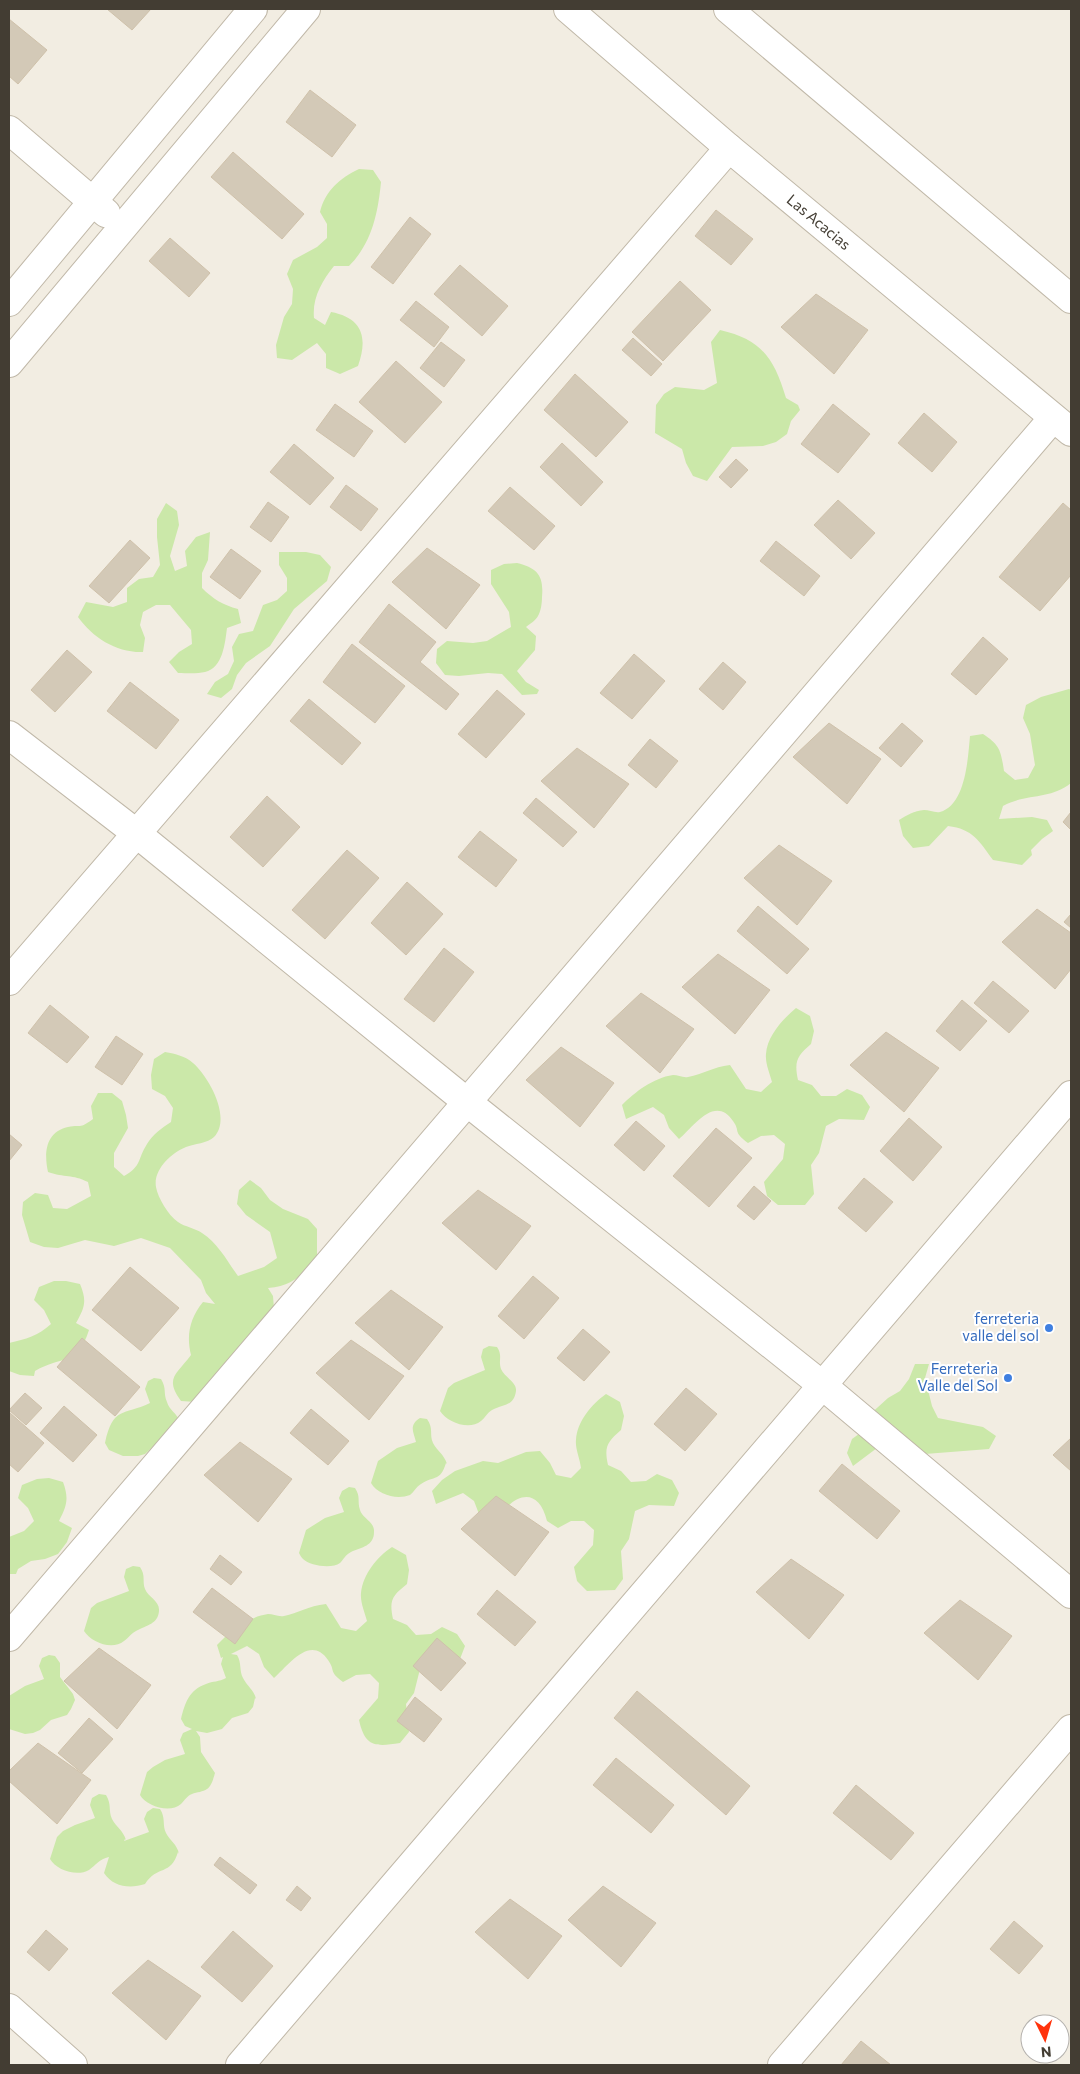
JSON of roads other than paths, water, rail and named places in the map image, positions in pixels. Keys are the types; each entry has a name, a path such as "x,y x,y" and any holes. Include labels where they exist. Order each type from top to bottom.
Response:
{"street":[{"path":"9,302 253,9"},
{"path":"9,362 306,9"},
{"name":"Las Acacias","path":"568,9 729,148 1062,425"},
{"path":"728,9 1071,299"},
{"path":"9,130 92,202 123,226"},
{"path":"9,981 729,148"},
{"path":"9,1637 467,1102 1062,425"},
{"path":"9,735 136,833 467,1102 822,1385 1071,1594"},
{"path":"240,2065 1071,1095"},
{"path":"782,2065 1071,1729"},
{"path":"9,2008 73,2065"}],"place":[{"name":"ferreteria valle del sol","path":"1049,1328"},
{"name":"Ferreteria Valle del Sol","path":"1008,1378"}]}
